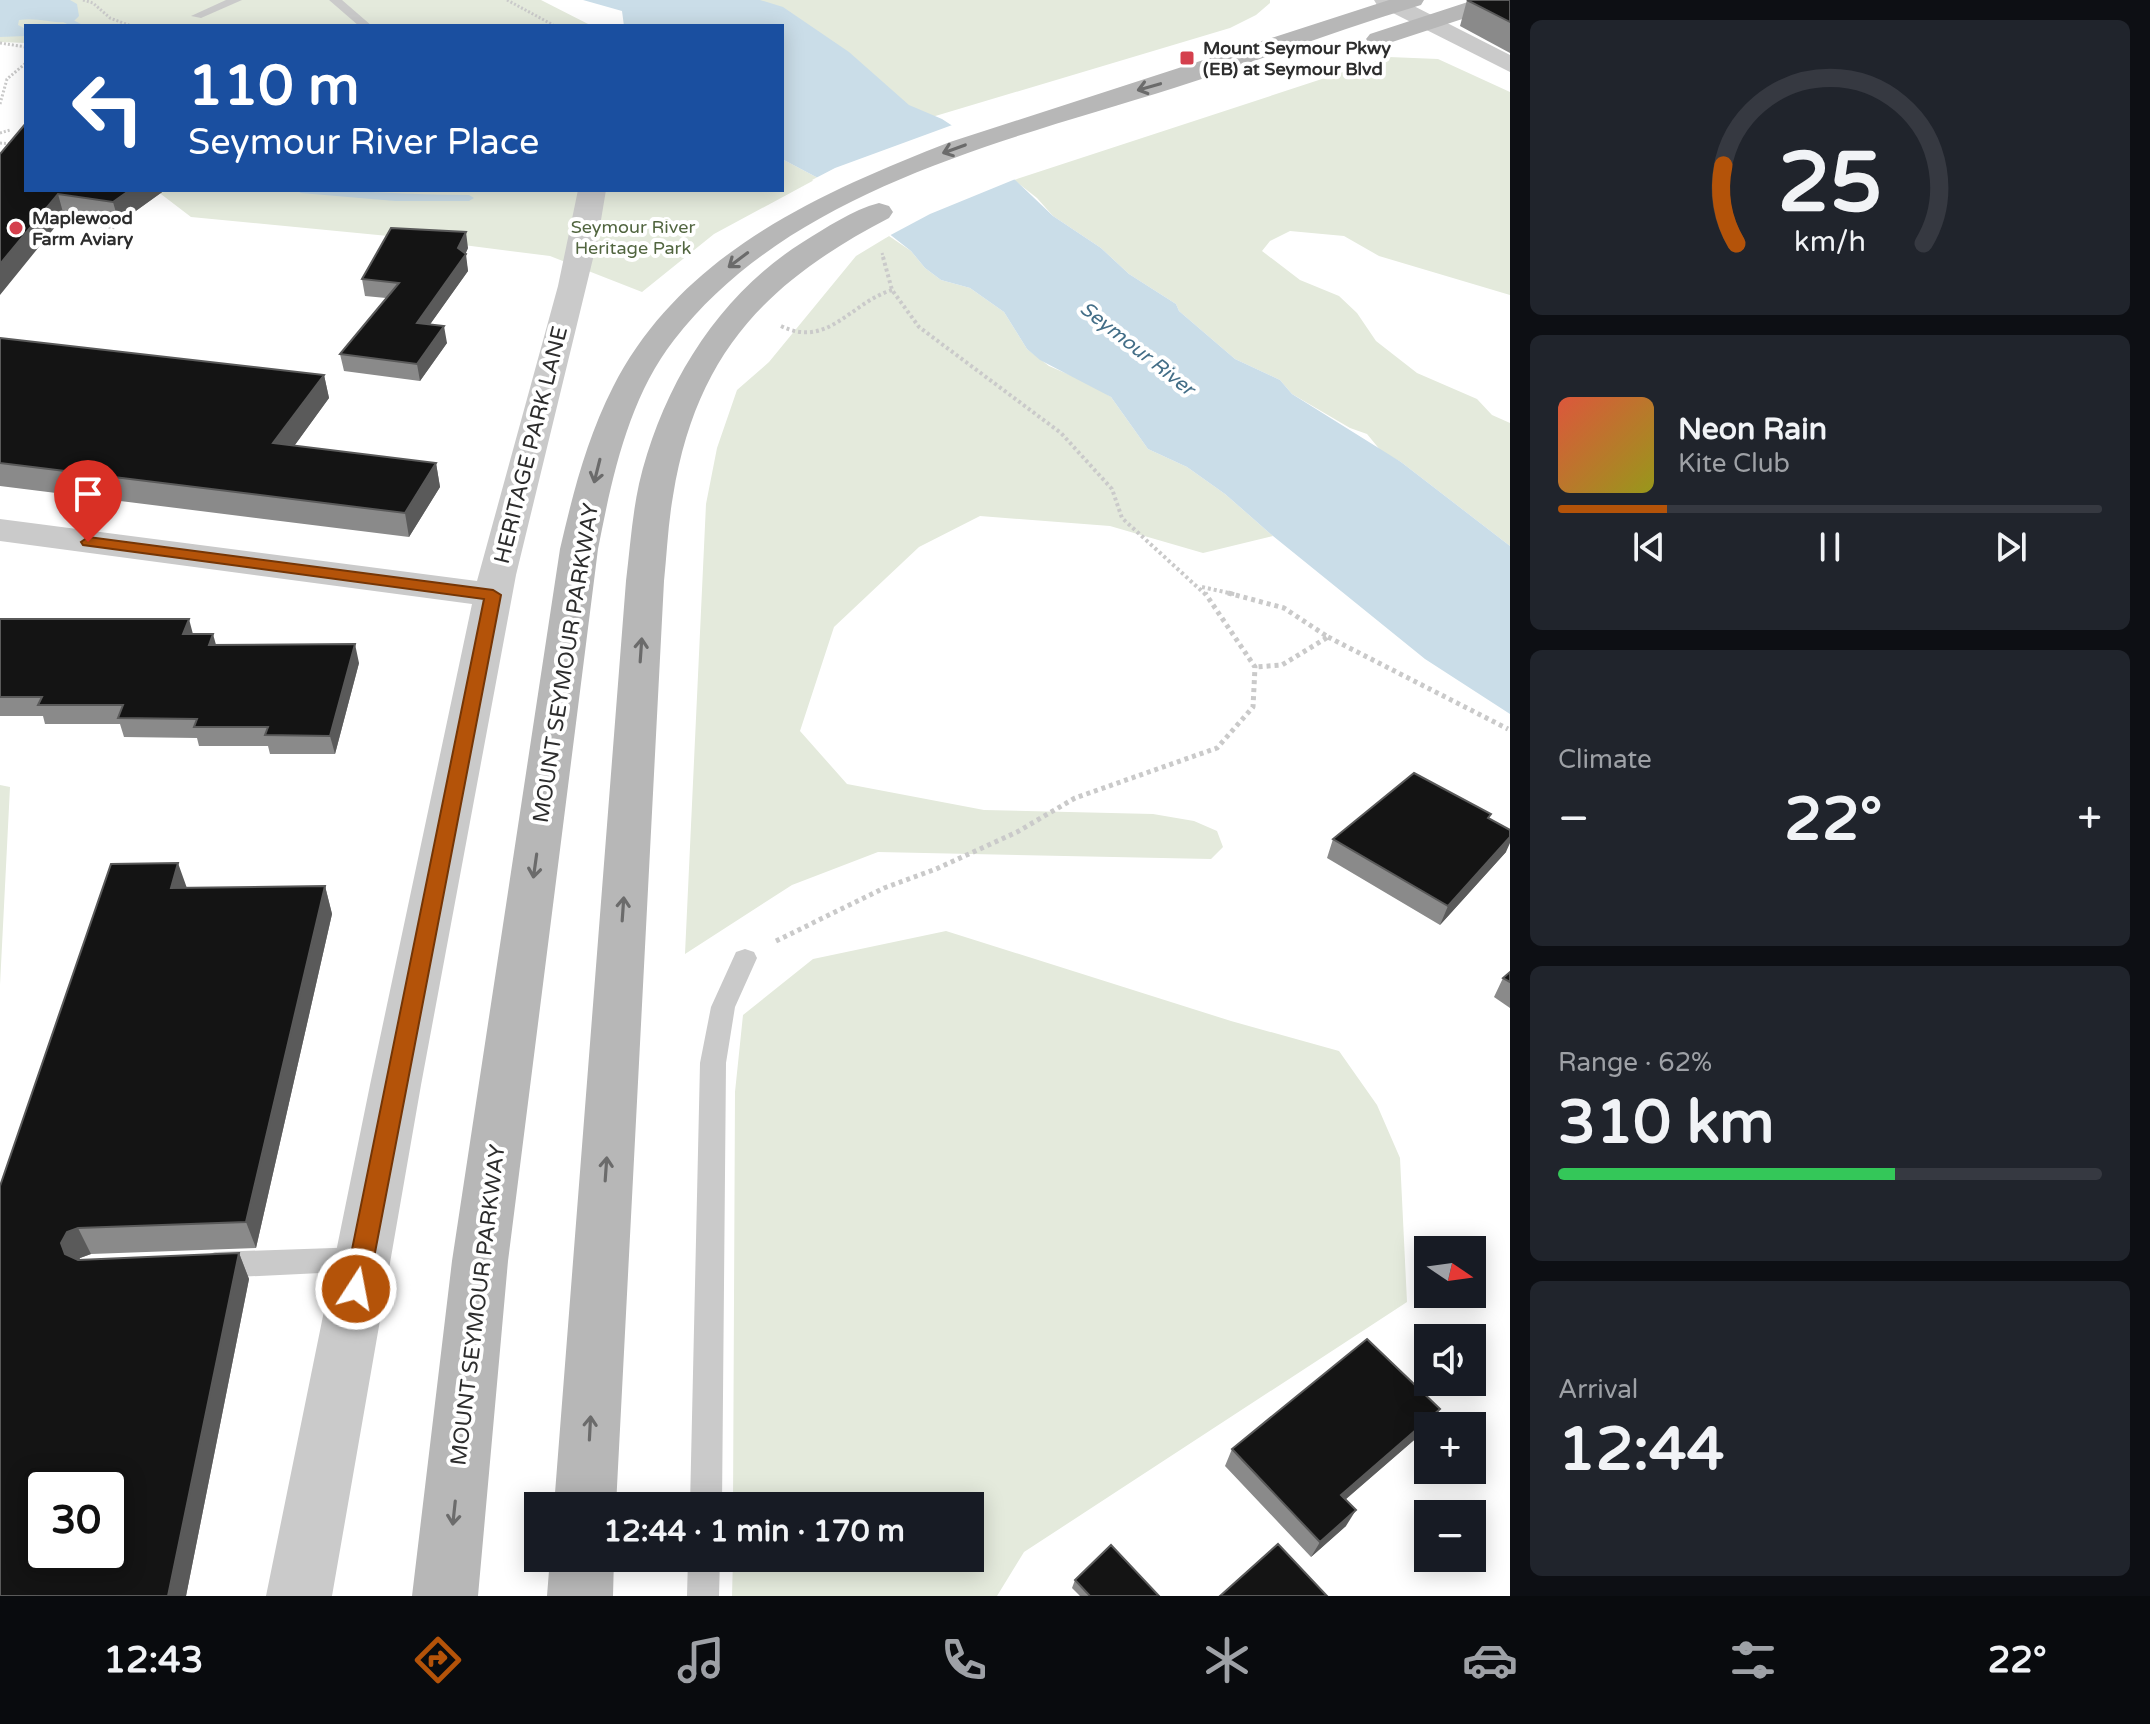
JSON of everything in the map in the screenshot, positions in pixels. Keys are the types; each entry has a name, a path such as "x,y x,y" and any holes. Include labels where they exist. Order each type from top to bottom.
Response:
{"main road":[{"path":"1351,47 1497,0"},
{"path":"1327,1 1330,27"},
{"name":"MOUNT SEYMOUR PARKWAY","path":"586,1492 645,581 656,485 672,428 691,385 718,340 749,302 782,270 816,227 923,161 1027,123 1162,83 1397,2"},
{"path":"939,184 1059,141"},
{"name":"MOUNT SEYMOUR PARKWAY","path":"445,1596 480,1261 579,549 604,440 633,379 661,334 700,292 738,259 816,227 897,203"},
{"path":"580,1596 581,1572"}],"street":[{"path":"1397,2 1428,24 1510,65"},
{"name":"HERITAGE PARK LANE","path":"299,1596 493,595 509,519 583,252 592,192"},
{"path":"0,530 493,595"}],"lane":[{"path":"197,16 236,0"},
{"path":"335,0 364,24"},
{"path":"706,1492 713,1063 723,1007 745,958"},
{"path":"187,1266 362,1259"},
{"path":"703,1596 704,1572"}],"path":[{"path":"83,0 126,24"},
{"path":"507,0 551,24"},
{"path":"112,24 119,21"},
{"path":"0,43 24,47"},
{"path":"0,104 7,79 24,65"},
{"path":"0,133 10,130"},
{"path":"0,143 24,145"},
{"path":"44,220 116,228"},
{"path":"745,958 818,918 1017,832 1075,798 1217,748 1253,707 1255,667 1201,587 1122,518 1112,489 1061,433 919,327 892,290 885,255 875,247"},
{"path":"782,270 773,321 787,330 817,334 838,324 866,300 892,290"},
{"path":"1201,587 1281,605 1308,618 1328,637 1508,729"},
{"path":"1255,667 1282,665 1328,637"}],"green space":[{"path":"0,0 541,0 588,24 24,24 24,43 0,42"},
{"path":"749,0 1270,0 1256,15 1230,28 922,120"},
{"path":"1389,57 1438,59 1510,92 1510,295 1379,256 1344,236 1290,231 1270,241 1262,251 1300,280 1339,296 1357,313 1376,341 1417,373 1477,399 1492,415 1510,423 1510,546 1401,462 1381,451 1367,434 1350,428 1292,394 1280,380 1235,359 1179,311 1176,304 1129,274 1101,248 1053,216 1014,180"},
{"name":"Seymour River Heritage Park","path":"784,160 818,178 714,234 642,292 550,256 409,238 191,217 158,192 784,192"},
{"path":"889,236 911,251 925,268 941,280 970,288 1004,312 1027,349 1049,366 1093,385 1111,397 1148,449 1187,467 1225,494 1273,536 1203,553 1110,526 980,516 919,547 834,627 800,731 847,784 984,810 1153,814 1194,821 1217,831 1223,847 1211,859 878,852 792,885 685,954 706,504 717,448 737,390 769,362 856,256"},
{"path":"0,785 10,787 0,985"},
{"path":"946,931 1231,1021 1339,1051 1377,1105 1400,1158 1407,1302 1024,1552 997,1596 732,1596 733,1572 984,1572 984,1492 733,1492 735,1092 743,1015 813,959"}],"water":[{"path":"0,0 70,0 77,4 79,16 73,22 19,20 18,25 24,28 24,36 0,37"},
{"name":"Seymour River","path":"583,0 760,0 783,7 849,52 909,105 942,119 971,138 1053,216 1101,248 1129,274 1176,304 1179,311 1235,359 1280,380 1292,394 1401,462 1510,546 1510,714 1425,659 1225,494 1187,467 1148,449 1111,397 1040,360 1027,349 1004,312 970,288 941,280 925,268 911,251 818,178 784,160 784,24 624,24 622,11"}],"pier":[{"path":"955,124 973,135 1018,178 930,214 885,238 812,180 835,168"}],"building":[{"path":"1467,0 1510,0 1510,22"},
{"path":"24,125 24,192 127,192 113,202 58,194 0,264 0,154"},
{"path":"391,228 466,232 458,248 466,254 417,323 444,326 417,364 340,354 399,283 362,279"},
{"path":"0,338 324,375 273,443 436,463 405,513 0,463"},
{"path":"0,619 189,619 183,634 213,634 209,645 355,644 330,736 265,735 268,727 194,727 197,719 118,718 123,705 38,705 42,697 0,697"},
{"path":"1414,773 1491,814 1488,818 1510,830 1510,837 1448,906 1333,839"},
{"path":"178,863 171,888 325,886 246,1222 78,1228 67,1232 61,1243 65,1254 78,1260 239,1253 168,1596 0,1596 0,1186 111,864"},
{"path":"1367,1339 1414,1384 1414,1396 1426,1396 1440,1409 1437,1412 1414,1412 1414,1432 1341,1495 1356,1510 1320,1542 1232,1449"},
{"path":"1278,1544 1327,1596 1220,1596"},
{"path":"1111,1545 1159,1596 1090,1596 1075,1580"}],"waterway":[{"path":"51,12 74,24"},
{"path":"324,192 395,198 469,198"}],"place":[{"name":"Mount Seymour Pkwy (EB) at Seymour Blvd","path":"1187,58"},
{"name":"Maplewood Farm Aviary","path":"16,228"}],"route":[{"path":"88,542 413,587 493,595 356,1289"}]}
